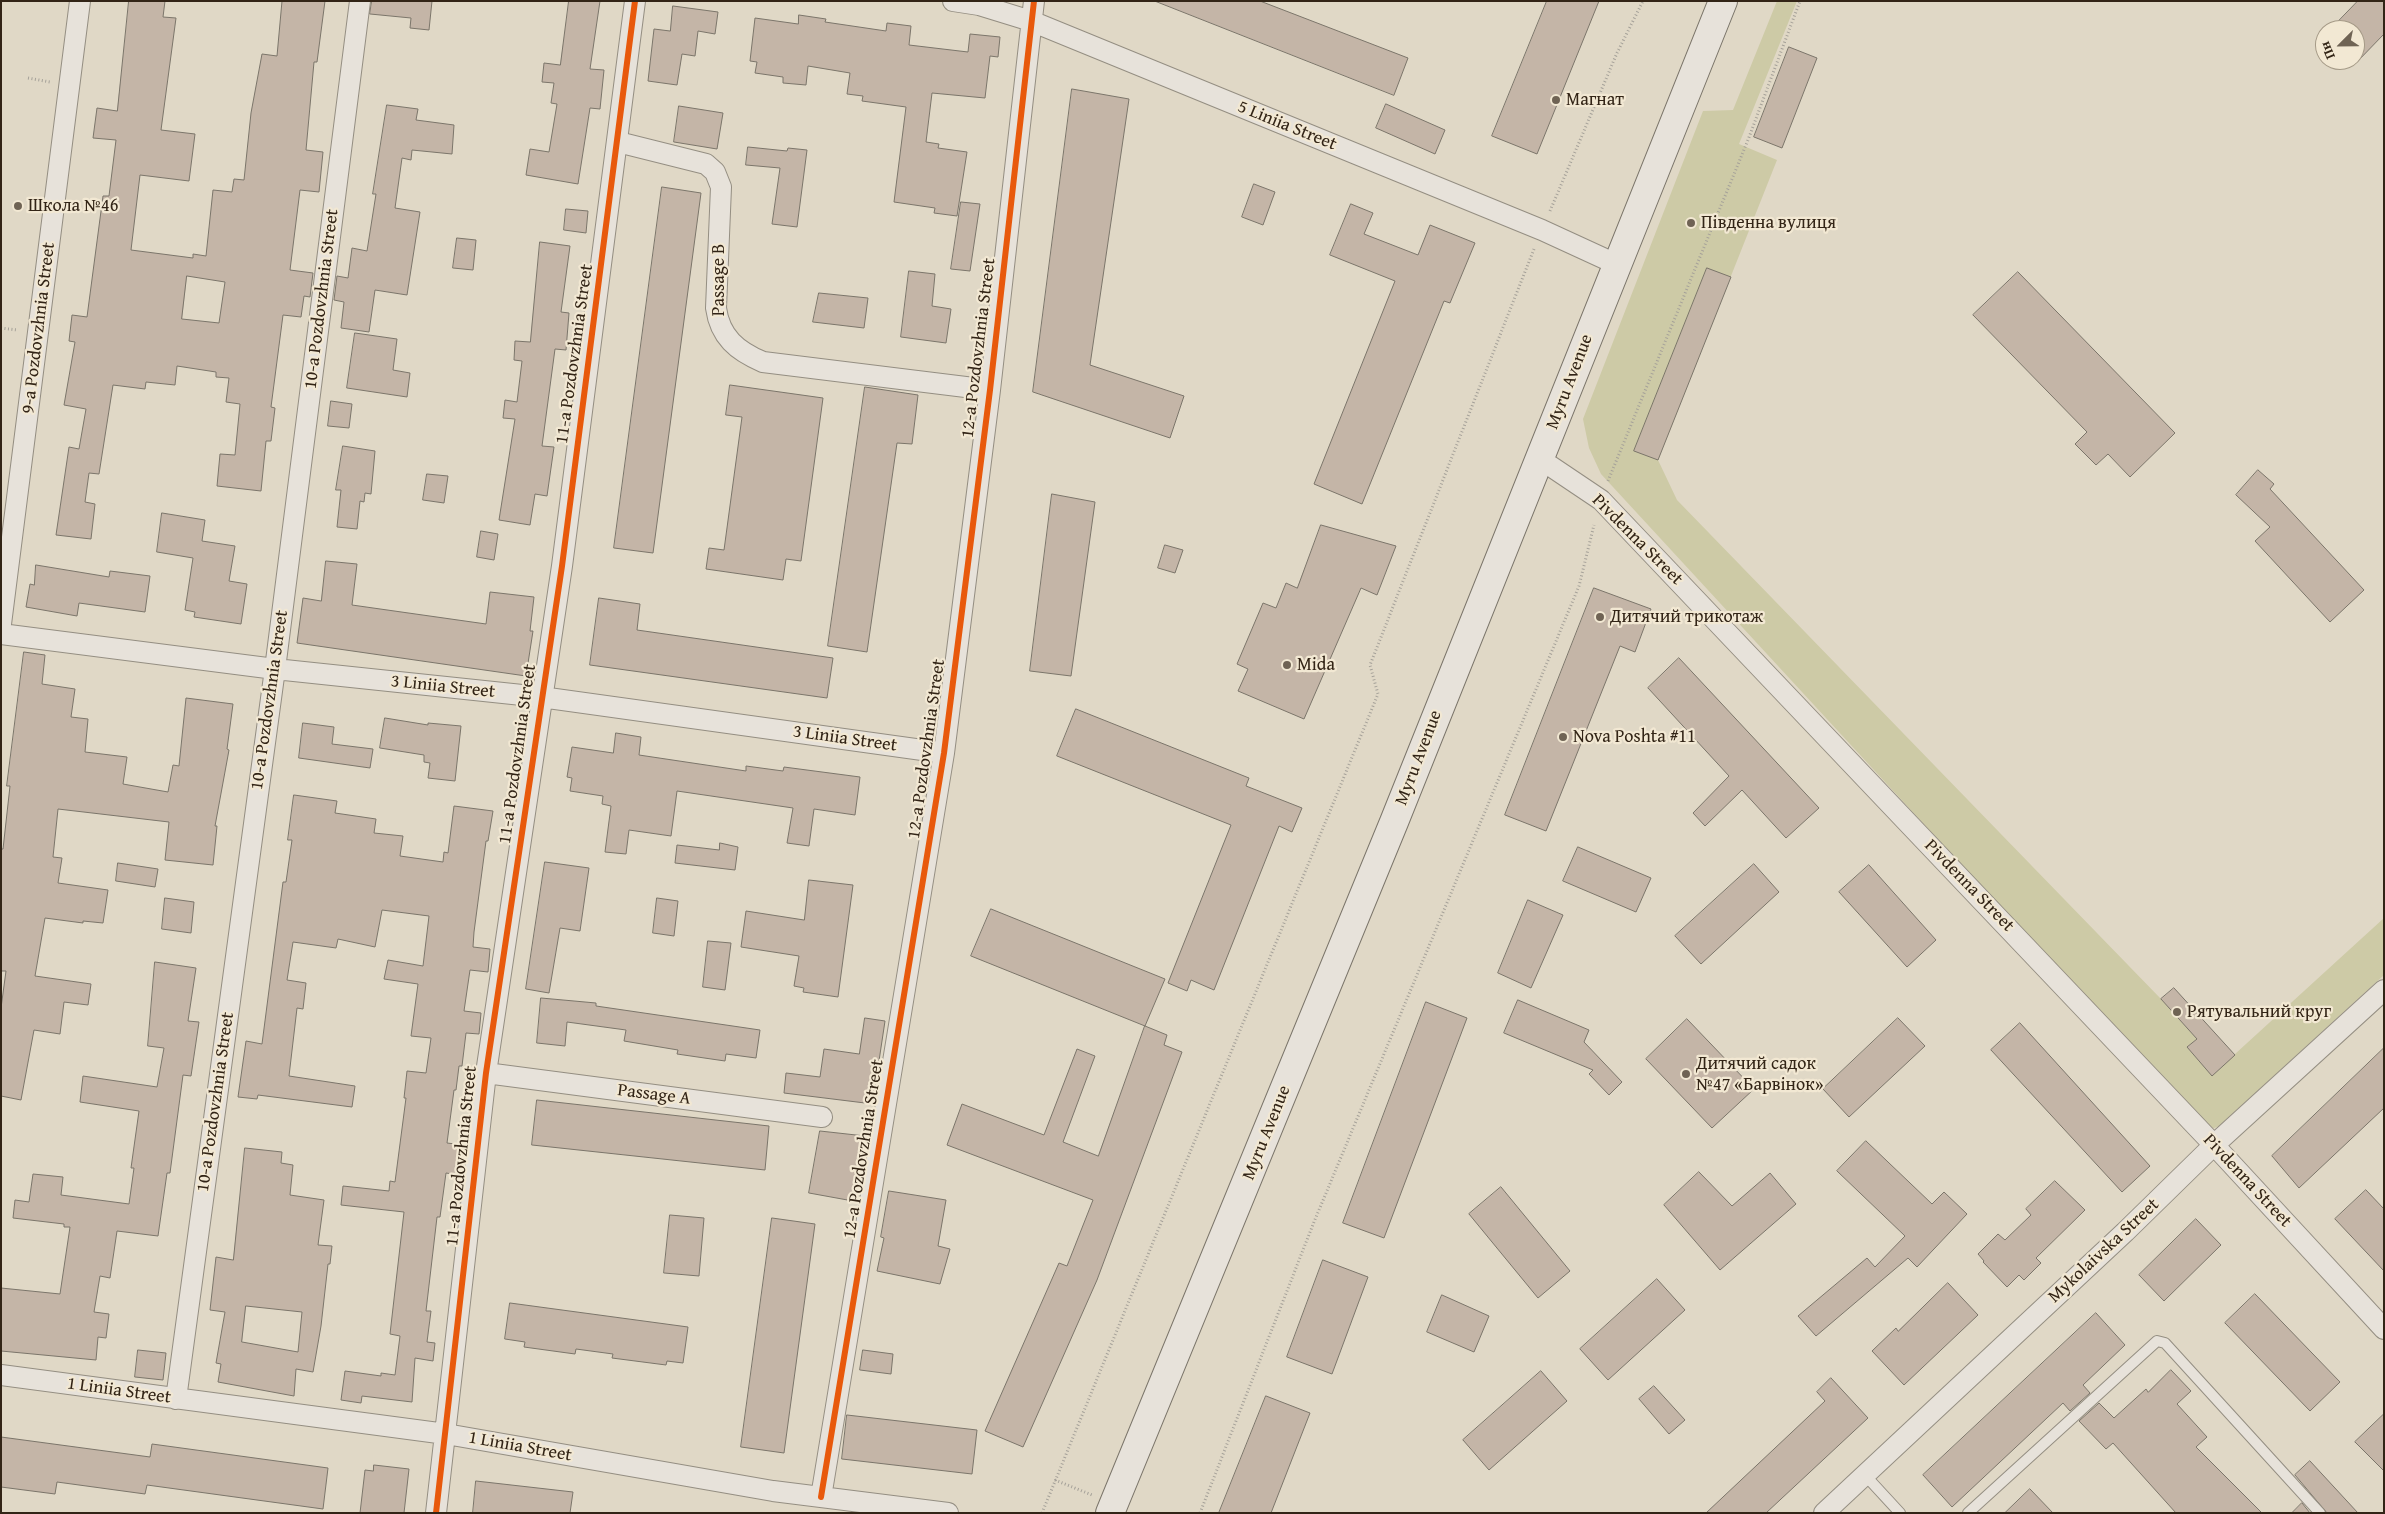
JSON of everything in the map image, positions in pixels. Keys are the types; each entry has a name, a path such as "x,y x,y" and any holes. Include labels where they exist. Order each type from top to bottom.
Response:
{"main road":[{"name":"Myru Avenue","path":"1101,1504 1242,1196 1723,1"}],"street":[{"name":"9-a Pozdovzhnia Street","path":"1,624 80,1"},
{"name":"10-a Pozdovzhnia Street","path":"176,1399 275,669 360,1"},
{"name":"11-a Pozdovzhnia Street","path":"436,1513 486,1073 562,566 635,1"},
{"name":"5 Liniia Street","path":"953,1 979,4 1031,21 1542,230 1616,264"},
{"name":"12-a Pozdovzhnia Street","path":"821,1497 944,753 990,390 1034,1"},
{"name":"Passage B","path":"618,142 706,164 715,172 721,187 716,308 718,324 742,353 763,362 990,390"},
{"name":"Pivdenna Street","path":"1540,459 1601,500 2214,1145 2384,1330"},
{"name":"3 Liniia Street","path":"1,634 275,669 541,697 944,753"},
{"name":"Mykolaivska Street","path":"1824,1513 2118,1239 2214,1145 2384,990"},
{"name":"Passage A","path":"486,1073 822,1117"},
{"name":"1 Liniia Street","path":"1,1375 446,1434 773,1491 948,1513"}],"lane":[{"path":"1968,1513 2157,1341 2165,1343 2320,1513"},
{"path":"1865,1474 1900,1513"}],"path":[{"path":"1042,1513 1378,694 1370,665 1542,230 1617,53 1643,1"},
{"path":"1200,1513 1318,1213 1579,586 1601,500 1748,140 1800,1"},
{"path":"28,78 58,83"},
{"path":"1,328 25,332"},
{"path":"1055,1480 1101,1504"}],"shaded area":[{"path":"1777,1 1797,1 1739,144 1777,160 1658,460 1677,500 2161,999 2197,1039 2187,1047 2212,1075 2384,918 2384,975 2219,1126 2212,1129 2204,1128 1601,474 1589,448 1583,419 1703,111 1733,110"}],"building":[{"path":"129,1 165,1 163,17 176,18 161,130 195,134 189,181 140,175 131,250 193,258 193,254 206,256 213,190 232,192 234,179 244,180 251,113 262,54 277,56 282,1 325,1 317,62 314,62 306,150 323,152 319,192 300,190 290,270 313,273 310,297 304,296 301,317 283,315 271,407 275,408 271,441 266,441 261,491 217,486 220,454 235,455 240,404 226,402 229,378 216,377 216,372 177,366 175,385 146,382 145,389 113,385 99,474 89,473 85,502 95,504 91,539 56,535 69,447 79,449 86,409 64,405 75,342 69,341 72,315 87,317 103,196 109,196 116,140 93,138 97,108 117,111","holes":["187,276 225,282 219,323 182,319"]},
{"path":"372,1 432,1 429,30 410,28 411,18 370,14"},
{"path":"569,1 600,1 590,69 604,70 600,109 590,108 578,184 526,175 530,149 549,152 557,104 551,103 554,83 542,82 544,63 560,65"},
{"path":"1155,1 1260,1 1408,58 1394,95"},
{"path":"1547,1 1599,1 1537,154 1492,136"},
{"path":"2358,1 2384,1 2384,34 2365,54 2365,20 2340,20"},
{"path":"673,6 718,12 715,34 698,31 695,56 682,54 677,85 648,81 654,29 670,31"},
{"path":"799,15 826,19 825,22 886,31 887,23 911,26 909,45 968,52 970,34 1000,37 998,57 990,56 985,98 932,93 926,142 939,144 938,148 967,152 957,216 934,213 935,208 894,202 906,107 862,101 863,96 847,94 850,73 808,66 806,85 783,83 783,77 755,73 757,62 750,61 755,18 798,24"},
{"path":"1789,47 1817,58 1782,148 1754,137"},
{"path":"1072,89 1129,99 1090,365 1184,396 1170,438 1033,392"},
{"path":"1386,104 1445,130 1435,154 1376,128"},
{"path":"387,105 418,109 416,120 454,125 452,154 412,150 411,160 402,158 395,208 420,212 407,295 375,290 369,332 341,328 344,302 334,300 337,276 348,278 352,248 367,251 376,194 373,194"},
{"path":"679,106 723,113 717,149 674,142"},
{"path":"748,147 787,151 788,148 807,150 797,227 772,224 780,168 746,165"},
{"path":"1254,184 1275,192 1263,225 1242,217"},
{"path":"662,187 701,193 653,553 614,548"},
{"path":"961,202 980,204 970,271 951,269"},
{"path":"1351,204 1373,213 1364,234 1418,255 1430,225 1475,243 1450,303 1444,301 1362,504 1314,484 1395,281 1330,255"},
{"path":"566,209 588,211 586,233 564,230"},
{"path":"457,238 476,240 473,270 453,268"},
{"path":"540,242 570,246 561,312 569,313 566,350 555,349 542,446 554,447 547,496 535,494 530,525 499,520 515,419 503,418 505,400 517,402 522,361 514,360 515,341 530,342"},
{"path":"1707,268 1731,277 1658,460 1634,451"},
{"path":"909,271 935,274 932,306 951,309 946,343 901,337"},
{"path":"2018,272 2175,433 2130,477 2108,454 2096,465 2075,444 2087,432 1973,315"},
{"path":"819,293 868,298 864,328 813,322"},
{"path":"355,333 397,339 393,370 410,373 407,397 347,388"},
{"path":"730,385 823,398 801,561 786,559 783,580 706,569 709,548 724,550 742,417 726,415"},
{"path":"865,387 918,395 912,444 897,443 867,652 828,646"},
{"path":"331,401 352,404 349,428 328,426"},
{"path":"343,446 375,451 371,494 365,493 364,502 360,501 357,529 337,527 341,490 336,490"},
{"path":"2258,470 2274,484 2270,489 2364,590 2330,622 2255,541 2270,527 2236,495"},
{"path":"427,474 448,476 444,503 423,500"},
{"path":"1052,494 1095,502 1071,676 1030,671"},
{"path":"162,513 205,520 202,541 235,546 229,581 247,584 241,624 194,617 195,612 185,610 193,558 157,552"},
{"path":"1321,525 1396,546 1377,595 1361,588 1304,719 1238,691 1248,669 1237,664 1263,603 1276,608 1286,583 1297,588"},
{"path":"481,531 498,534 494,560 477,557"},
{"path":"1165,545 1183,550 1175,573 1158,568"},
{"path":"326,561 357,564 352,605 486,624 490,592 534,597 530,631 533,631 526,676 297,643 303,598 321,601"},
{"path":"36,565 109,577 110,571 150,576 145,612 79,603 77,616 26,607 30,584 34,585"},
{"path":"1594,588 1651,609 1635,652 1620,646 1546,831 1505,815"},
{"path":"599,598 640,604 637,630 833,658 827,698 590,665"},
{"path":"24,652 45,655 42,684 75,689 71,717 88,719 85,752 127,757 123,784 168,792 173,765 179,766 186,698 233,704 227,749 229,750 215,826 217,826 213,865 165,860 169,822 58,809 53,857 62,858 58,883 108,890 103,923 83,921 83,923 45,918 35,976 91,984 88,1005 64,1002 60,1034 34,1030 21,1100 1,1096 1,1008 6,971 1,971 1,849 3,849 10,786 7,786"},
{"path":"1679,658 1819,808 1786,838 1742,790 1705,826 1693,813 1729,776 1648,688"},
{"path":"1076,709 1249,778 1246,786 1302,808 1292,832 1279,826 1214,990 1191,980 1187,991 1168,983 1231,825 1057,756"},
{"path":"385,718 428,725 428,723 461,726 455,781 428,778 430,763 424,762 424,755 380,748"},
{"path":"303,723 334,727 332,744 373,749 370,768 299,758"},
{"path":"616,733 641,737 639,755 746,771 746,766 783,771 784,767 860,777 855,815 814,809 809,846 787,843 793,808 677,791 671,836 629,830 626,854 605,852 611,806 602,804 603,796 570,791 572,778 567,777 572,747 613,753"},
{"path":"294,795 337,801 335,813 376,819 374,833 403,836 400,856 443,862 444,852 448,853 454,806 493,811 488,841 486,841 473,947 490,949 488,972 470,970 464,1011 481,1013 479,1034 466,1033 462,1066 459,1066 456,1090 454,1090 447,1143 463,1145 459,1175 446,1173 440,1217 437,1217 426,1311 431,1311 427,1342 435,1343 433,1361 415,1358 412,1402 362,1396 361,1403 341,1400 345,1371 381,1376 381,1373 395,1375 400,1336 390,1334 404,1212 341,1205 343,1186 389,1191 390,1181 395,1182 406,1098 404,1098 407,1071 426,1073 431,1038 411,1036 418,984 384,979 388,960 423,966 429,916 382,910 375,947 338,939 336,948 293,942 287,980 306,983 303,1009 297,1008 289,1076 355,1086 352,1107 258,1095 257,1099 238,1097 246,1041 262,1044 283,882 286,882 292,840 288,840"},
{"path":"720,843 738,847 735,870 675,863 677,845 719,850"},
{"path":"1578,847 1651,878 1636,912 1563,881"},
{"path":"545,862 589,868 580,931 560,928 549,993 526,989"},
{"path":"118,863 158,869 155,887 116,881"},
{"path":"1754,864 1779,892 1701,964 1675,936"},
{"path":"1869,865 1936,940 1907,967 1839,892"},
{"path":"809,880 853,885 838,997 803,992 804,988 794,986 799,956 741,947 746,911 804,920"},
{"path":"165,898 194,902 191,933 162,929"},
{"path":"657,898 678,901 674,936 653,933"},
{"path":"1528,900 1563,915 1531,988 1498,973"},
{"path":"991,909 1165,979 1145,1026 971,956"},
{"path":"708,941 731,943 725,990 703,987"},
{"path":"155,962 196,968 188,1021 199,1022 191,1076 183,1075 170,1173 167,1173 158,1236 117,1231 110,1278 100,1276 94,1312 109,1314 106,1338 98,1337 96,1360 1,1351 1,1288 60,1294 70,1227 64,1227 64,1224 13,1218 15,1200 29,1202 33,1174 63,1177 61,1195 129,1204 134,1168 131,1168 139,1111 80,1102 83,1076 157,1087 164,1048 148,1046"},
{"path":"2174,988 2235,1055 2212,1076 2187,1047 2197,1039 2161,999"},
{"path":"541,998 596,1003 596,1006 760,1030 756,1058 726,1054 725,1061 677,1054 678,1050 624,1041 626,1030 567,1022 565,1046 537,1043"},
{"path":"1518,1000 1589,1030 1584,1042 1622,1082 1609,1095 1589,1074 1593,1070 1504,1033"},
{"path":"1426,1002 1467,1018 1384,1238 1343,1223"},
{"path":"865,1018 885,1021 874,1094 867,1093 865,1103 784,1093 786,1073 820,1077 824,1049 859,1054"},
{"path":"1898,1018 1925,1046 1849,1117 1823,1089"},
{"path":"1687,1019 1754,1089 1712,1128 1646,1059"},
{"path":"2020,1023 2150,1166 2122,1192 1991,1050"},
{"path":"1145,1026 1167,1035 1164,1045 1182,1052 1097,1280 1023,1447 985,1431 1059,1263 1067,1266 1093,1200 947,1145 962,1104 1044,1135 1077,1049 1095,1056 1063,1142 1098,1156"},
{"path":"2384,1048 2384,1108 2299,1188 2272,1156"},
{"path":"537,1100 769,1126 765,1170 532,1145"},
{"path":"820,1131 865,1136 853,1201 809,1193"},
{"path":"1866,1141 1932,1204 1944,1192 1967,1214 1917,1267 1908,1258 1816,1336 1798,1316 1867,1258 1875,1267 1905,1236 1837,1171"},
{"path":"245,1148 282,1152 281,1163 293,1165 290,1195 324,1200 318,1245 332,1246 313,1372 296,1369 294,1396 218,1382 221,1364 216,1363 225,1312 210,1310 216,1257 233,1260","holes":["246,1306 302,1312 298,1352 242,1342"]},
{"path":"1699,1172 1732,1206 1770,1173 1796,1204 1720,1270 1664,1205"},
{"path":"2055,1181 2085,1210 2036,1258 2041,1263 2024,1280 2019,1275 2007,1287 1983,1262 1978,1254 1998,1234 2005,1240 2031,1215 2026,1209"},
{"path":"1501,1187 1570,1271 1538,1298 1469,1214"},
{"path":"2366,1190 2384,1209 2384,1271 2335,1219"},
{"path":"889,1191 946,1200 938,1246 950,1249 940,1284 877,1271 884,1238 881,1237"},
{"path":"670,1215 704,1218 699,1276 664,1273"},
{"path":"772,1218 815,1224 784,1453 741,1447"},
{"path":"2196,1219 2221,1245 2164,1301 2139,1275"},
{"path":"1323,1260 1368,1277 1332,1374 1287,1357"},
{"path":"1657,1279 1685,1310 1608,1380 1580,1349"},
{"path":"1948,1283 1978,1315 1904,1385 1872,1351 1896,1328 1898,1331"},
{"path":"2255,1294 2340,1382 2310,1411 2225,1323"},
{"path":"1442,1295 1489,1316 1474,1352 1427,1332"},
{"path":"510,1303 688,1327 683,1363 667,1361 666,1365 612,1358 613,1354 576,1349 575,1354 524,1347 525,1342 505,1339"},
{"path":"2096,1313 2125,1345 2083,1385 2090,1393 2070,1411 2063,1403 1952,1507 1923,1475"},
{"path":"138,1350 166,1353 163,1380 135,1377"},
{"path":"863,1350 893,1354 891,1374 860,1370"},
{"path":"2171,1370 2191,1391 2177,1404 2207,1437 2196,1447 2262,1513 2176,1513 2113,1443 2106,1449 2079,1421 2099,1403 2114,1418 2146,1389 2148,1392"},
{"path":"1541,1371 1567,1401 1489,1470 1463,1440"},
{"path":"1831,1378 1868,1418 1766,1513 1706,1513 1825,1401 1817,1392"},
{"path":"1654,1386 1685,1420 1669,1434 1639,1399"},
{"path":"1266,1396 1310,1413 1271,1513 1219,1513"},
{"path":"2384,1414 2384,1471 2355,1442"},
{"path":"847,1415 977,1430 972,1474 842,1459"},
{"path":"1,1437 150,1457 152,1444 328,1468 323,1509 147,1485 145,1494 57,1482 55,1494 1,1487"},
{"path":"2310,1461 2358,1513 2327,1513 2295,1475"},
{"path":"374,1465 409,1469 404,1513 360,1513 365,1470 373,1471"},
{"path":"476,1481 573,1492 570,1513 473,1513"},
{"path":"2030,1489 2053,1513 2005,1513"},
{"path":"2302,1503 2310,1513 2292,1513"}],"cycle path":[{"path":"436,1513 486,1073 562,566 635,1"},
{"path":"821,1497 944,753 990,390 1034,1"}],"place":[{"name":"Магнат","path":"1556,100"},
{"name":"Школа №46","path":"18,206"},
{"name":"Південна вулиця","path":"1691,223"},
{"name":"Дитячий трикотаж","path":"1600,617"},
{"name":"Mida","path":"1287,665"},
{"name":"Nova Poshta #11","path":"1563,737"},
{"name":"Рятувальний круг","path":"2177,1012"},
{"name":"Дитячий садок №47 «Барвінок»","path":"1686,1074"}]}
